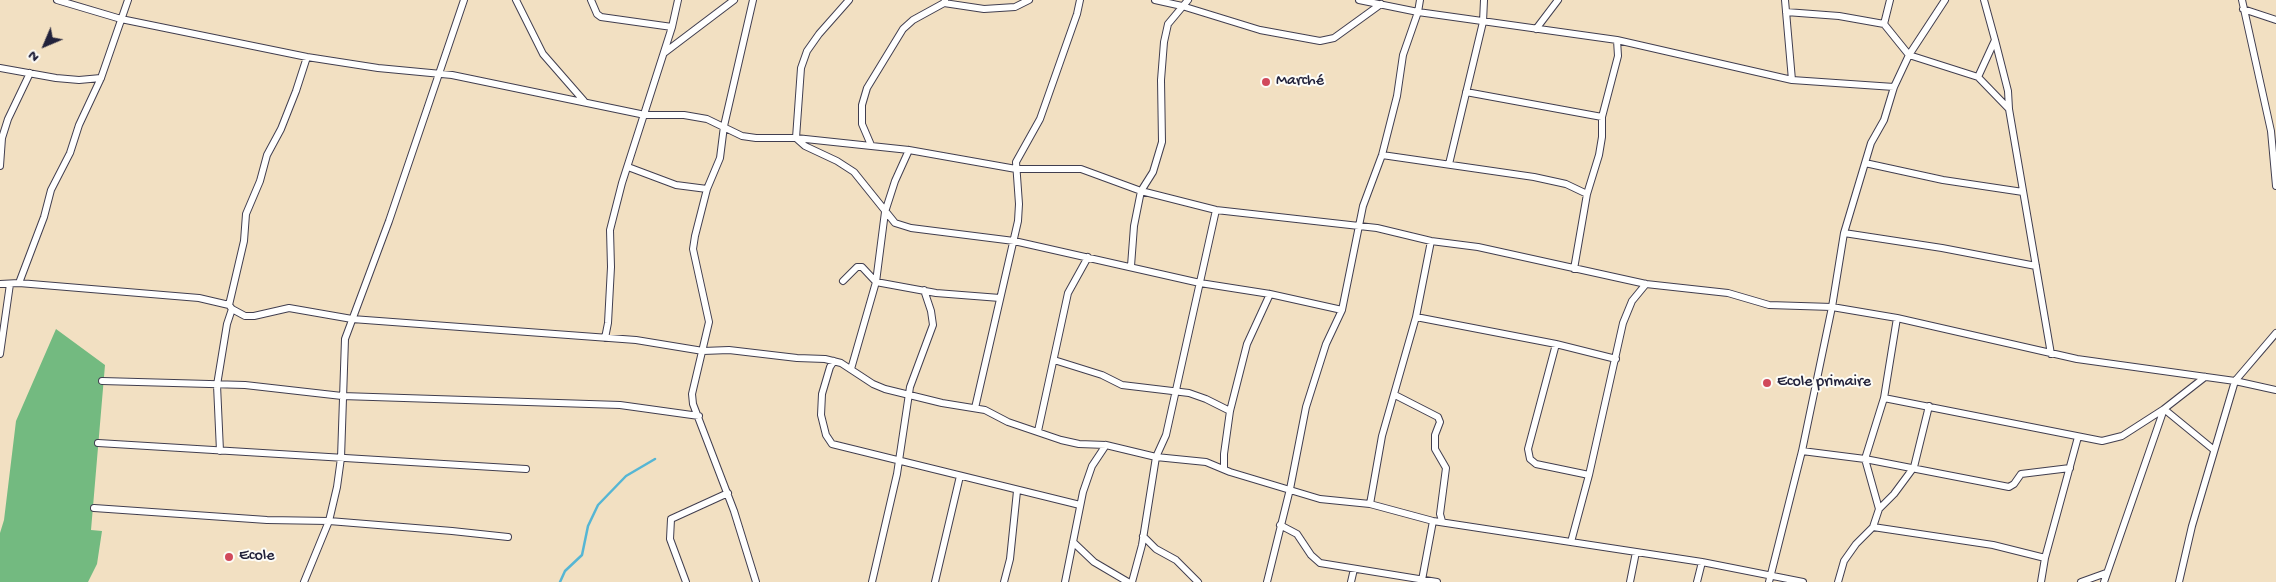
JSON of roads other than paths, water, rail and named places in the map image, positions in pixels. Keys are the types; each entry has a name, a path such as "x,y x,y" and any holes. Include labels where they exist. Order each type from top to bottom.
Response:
{"street":[{"path":"57,0 121,19 307,57 439,75 452,75 531,93 584,101 645,115 684,115 707,119 742,136 796,138 871,145 909,150 1016,170 1081,169 1141,191 1216,210 1377,228 1431,242 1478,247 1646,284 1728,293 1769,305 1832,307 1897,318 2051,354 2235,381 2276,390"},
{"path":"19,283 44,217 51,190 70,153 79,125 101,78 128,0"},
{"path":"304,582 329,521 337,487 341,458 345,339 385,231 464,0"},
{"path":"516,0 543,54 584,101"},
{"path":"591,0 597,14 601,17 672,27"},
{"path":"605,338 608,323 611,267 610,230 622,183 672,27 678,0"},
{"path":"664,54 734,0"},
{"path":"753,0 724,126 720,158 707,189 693,249 709,322 692,394 728,493 756,582"},
{"path":"796,138 800,68 819,34 849,0"},
{"path":"871,145 862,124 862,105 867,88 903,29 913,20 944,2 984,9 1015,7 1029,0"},
{"path":"975,408 1014,242 1019,204 1016,162 1034,132 1049,95 1080,0"},
{"path":"1155,0 1182,6 1260,30 1320,41 1334,38 1381,4"},
{"path":"1131,266 1134,226 1141,191 1147,184 1160,154 1162,142 1161,68 1164,42 1168,24 1188,0"},
{"path":"1359,0 1418,12 1617,40 1792,80 1894,87"},
{"path":"1267,582 1290,489 1306,407 1326,344 1342,310 1363,206 1382,155 1396,96 1403,55 1418,12 1420,0"},
{"path":"1450,164 1483,22 1484,0"},
{"path":"1536,29 1558,0"},
{"path":"1785,0 1792,80"},
{"path":"1884,24 1890,0"},
{"path":"1770,579 1802,451 1832,307 1844,233 1871,143 1884,120 1894,87 1909,54 1945,0"},
{"path":"1984,0 2008,92 2009,109 2051,354"},
{"path":"2242,0 2271,131 2276,186"},
{"path":"2244,9 2276,20"},
{"path":"1786,12 1839,16 1884,24 1909,54 1978,77 2009,109"},
{"path":"1574,269 1587,194 1599,155 1602,118 1618,56 1617,40"},
{"path":"1978,77 1995,40"},
{"path":"220,451 217,385 230,307 244,241 246,214 260,181 267,155 281,129 296,91 307,57"},
{"path":"0,68 79,80 101,78"},
{"path":"0,166 2,138 8,120 30,73"},
{"path":"1466,92 1602,118"},
{"path":"796,138 805,146 837,161 854,172 895,222 911,228 1014,242 1131,266 1200,283 1270,294 1342,310"},
{"path":"852,369 876,282 885,212 895,181 909,150"},
{"path":"1382,155 1534,177 1566,184 1587,194"},
{"path":"1865,163 1943,180 2023,192"},
{"path":"628,167 676,185 707,189"},
{"path":"1132,582 1143,536 1156,457 1166,435 1216,210"},
{"path":"1844,233 1942,248 2036,266"},
{"path":"1370,504 1382,436 1416,316 1431,242"},
{"path":"1038,431 1068,293 1088,257"},
{"path":"843,281 857,268 862,268 876,282 924,290 1000,298"},
{"path":"0,284 19,283 199,298 230,307 245,316 254,316 289,308 352,319 636,340 703,351 728,350 834,361 852,369 873,384 908,396 984,410 1008,422 1061,440 1079,444 1106,445 1156,457 1206,462 1320,499 1370,504 1433,521 1702,562 1770,579 1803,582"},
{"path":"0,354 10,284"},
{"path":"1571,542 1589,476 1623,323 1632,301 1646,284"},
{"path":"872,582 899,461 908,396 916,368 933,325 932,311 924,290"},
{"path":"1224,469 1224,454 1230,411 1247,344 1270,294"},
{"path":"1416,316 1556,344 1616,359"},
{"path":"1879,509 1865,459 1884,398 1897,318"},
{"path":"2179,582 2192,526 2235,381 2276,333"},
{"path":"1556,344 1528,449 1530,459 1536,464 1589,476"},
{"path":"1054,360 1102,375 1122,385 1176,391 1206,399 1230,411"},
{"path":"834,361 822,394 822,423 828,440 832,444 1080,505"},
{"path":"1884,398 2102,441 2122,436 2164,409 2205,377"},
{"path":"102,381 245,385 342,396 620,405 699,416"},
{"path":"1395,395 1438,418 1440,422 1435,435 1435,448 1446,468 1440,514 1442,521"},
{"path":"1838,582 1844,561 1873,527 1879,509 1894,494 1914,467 1929,406"},
{"path":"2164,409 2214,450"},
{"path":"2104,582 2164,409"},
{"path":"2041,582 2045,558 2078,437"},
{"path":"98,443 526,469"},
{"path":"1064,582 1080,505 1092,466 1106,445"},
{"path":"1802,451 1914,467 2009,487 2014,484 2021,474 2070,468"},
{"path":"935,582 960,476"},
{"path":"1004,582 1011,550 1017,491"},
{"path":"686,582 670,539 671,519 728,493"},
{"path":"94,508 268,520 329,521 452,530 508,537"},
{"path":"1422,580 1433,521"},
{"path":"1280,525 1297,534 1310,555 1320,563 1437,582"},
{"path":"1873,527 1993,545 2045,558"},
{"path":"1143,536 1156,548 1176,560 1198,582"},
{"path":"1073,542 1088,557 1128,582"},
{"path":"1630,582 1636,552"},
{"path":"1697,582 1702,562"},
{"path":"1351,582 1354,569"},
{"path":"2081,582 2106,573"},
{"path":"1389,575 1394,582"}],"waterway":[{"path":"560,582 565,571 582,555 588,526 598,505 626,476 655,459"}],"place":[{"name":"Marché","path":"1266,82"},
{"name":"Ecole primaire","path":"1767,383"},
{"name":"Ecole","path":"229,557"}]}
